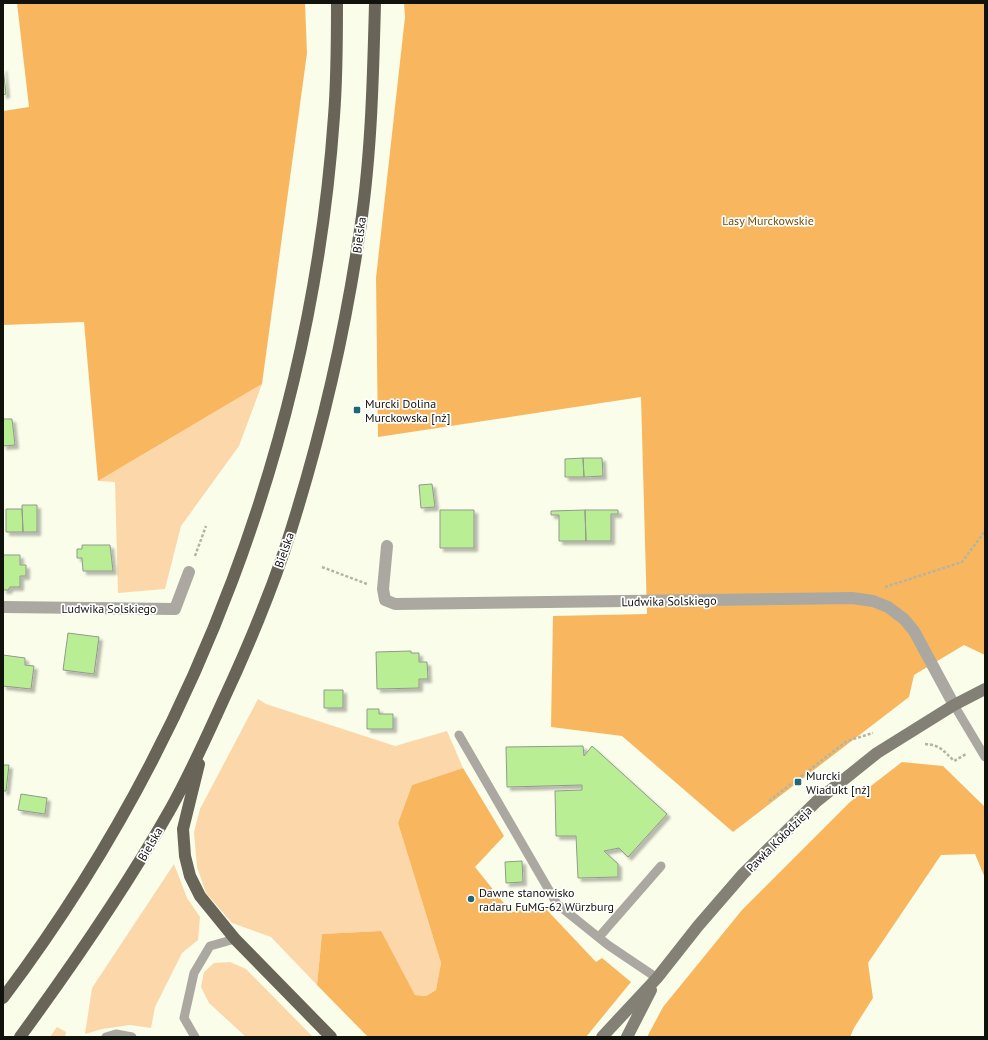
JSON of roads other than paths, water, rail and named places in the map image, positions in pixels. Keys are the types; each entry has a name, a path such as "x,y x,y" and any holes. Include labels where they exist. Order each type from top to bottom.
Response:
{"main road":[{"path":"3,998 54,926 95,863 136,793 168,732 200,661 244,552 271,468 280,434 307,318 316,266 330,161 334,114 337,3"},
{"name":"Bielska","path":"20,1037 112,908 172,806 204,744 239,665 283,555 308,474 328,400 346,315 359,241 370,125 375,3"},
{"path":"204,744 183,829 185,856 190,876 200,896 235,939 331,1037"}],"street":[{"name":"Ludwika Solskiego","path":"387,546 383,589 385,600 395,604 852,598 873,601 888,607 904,619 914,631 954,705"},
{"name":"Ludwika Solskiego","path":"3,608 175,609 188,572"},
{"name":"Pawła Kołodzieja","path":"602,1037 657,978 698,926 743,874 817,801 850,773 877,753 954,705 985,689"},
{"name":"Pawła Kołodzieja","path":"627,1037 657,978"}],"lane":[{"path":"954,705 985,757"},
{"path":"459,735 557,904 608,945 657,978"},
{"path":"598,937 661,866"},
{"path":"195,1037 184,1018 194,973 210,946 235,939"},
{"path":"106,1037 116,1034 132,1037"}],"place":[{"name":"Murcki Dolina Murckowska [nż]","path":"357,410"},
{"name":"Murcki Wiadukt [nż]","path":"798,782"},
{"name":"Dawne stanowisko radaru FuMG-62 Würzburg","path":"471,899"}],"park label":[{"name":"Lasy Murckowskie","path":"768,220"}]}
